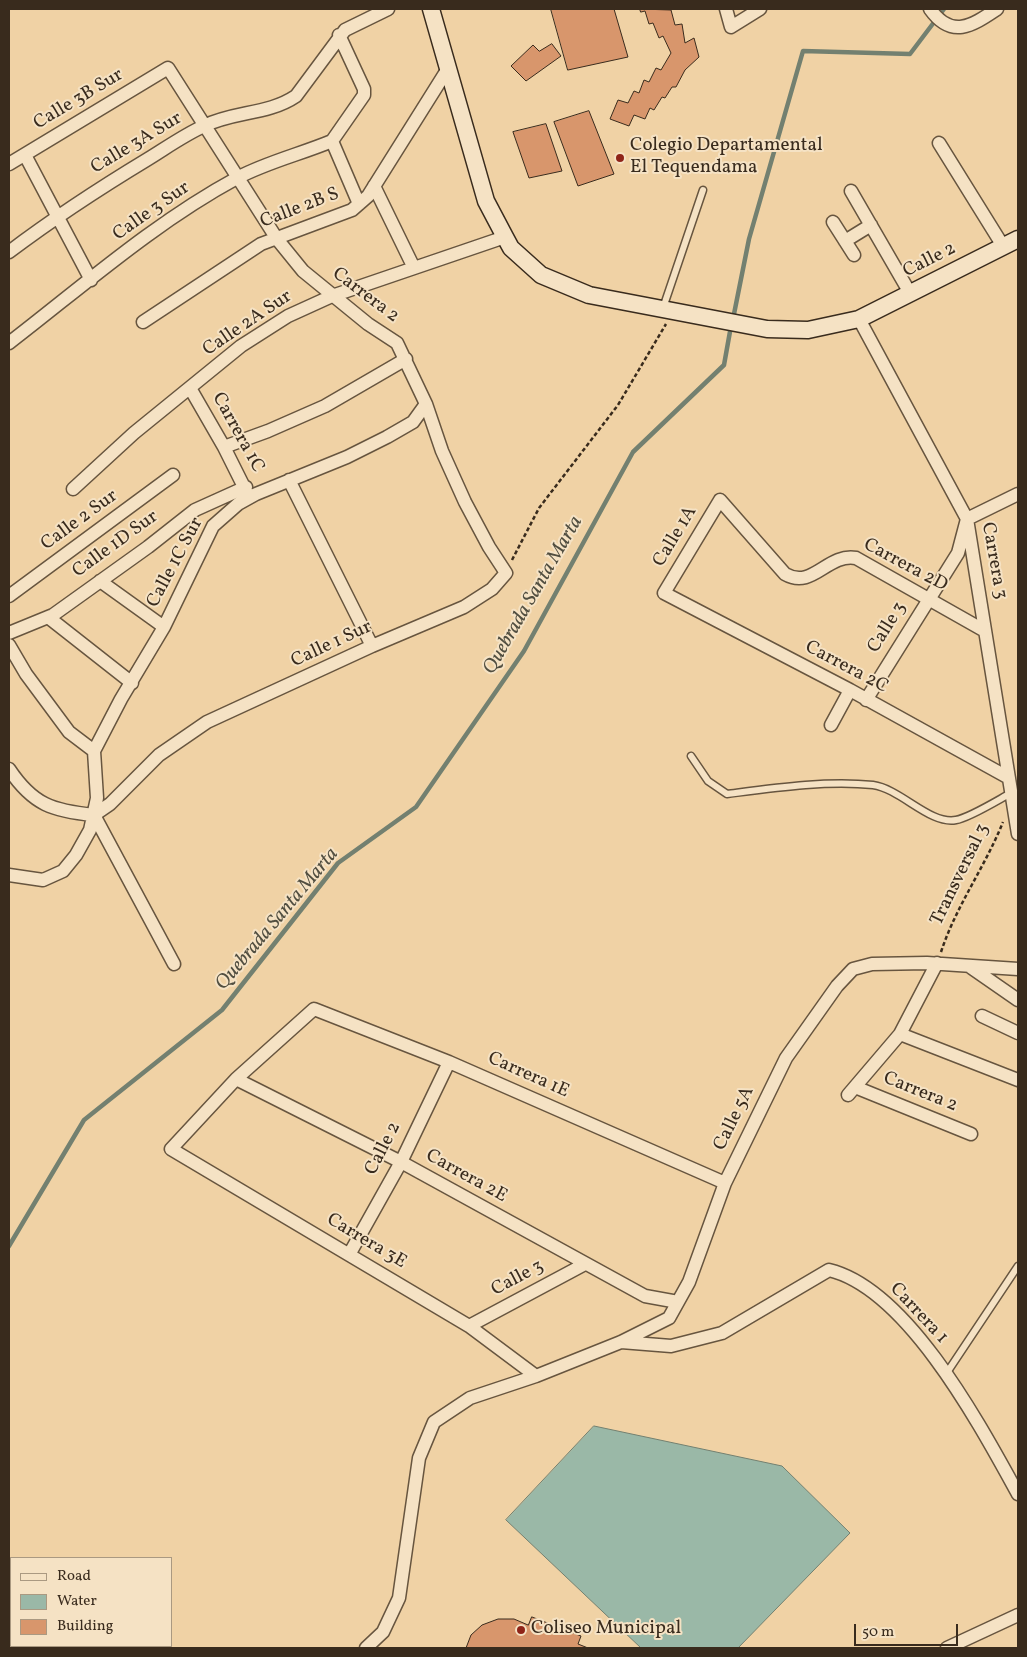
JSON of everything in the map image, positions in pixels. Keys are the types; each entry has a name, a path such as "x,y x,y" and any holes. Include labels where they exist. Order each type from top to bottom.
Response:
{"main road":[{"name":"Calle 2","path":"431,9 486,201 511,248 541,275 588,295 767,330 808,330 860,319 1018,239"}],"street":[{"path":"359,204 332,141 364,95 364,89 339,35 360,21 388,9"},
{"path":"726,9 731,27 760,9"},
{"path":"930,9 949,25 961,28 972,26 997,9"},
{"name":"Calle 3A Sur","path":"9,252 57,215 204,126 239,114 265,111 286,103 296,96 339,35"},
{"name":"Calle 2B S","path":"143,322 261,244 352,210 374,186 449,67"},
{"name":"Carrera 2","path":"168,68 277,239 303,271 332,296 396,343 406,359 426,404 442,451 465,502 489,547 506,572"},
{"name":"Calle 3B Sur","path":"9,164 168,68"},
{"name":"Calle 3 Sur","path":"9,343 162,224 237,178 267,164 332,141"},
{"path":"939,144 1003,246"},
{"path":"25,155 91,280"},
{"path":"374,186 414,268"},
{"path":"851,191 910,294"},
{"path":"833,222 854,255"},
{"path":"845,241 871,225"},
{"name":"Calle 2A Sur","path":"73,489 134,433 241,346 288,316 332,296 505,237"},
{"name":"Carrera 3","path":"860,319 967,519 1009,778 1014,795 1018,834"},
{"path":"224,447 268,431 325,406 406,359"},
{"name":"Carrera 1C","path":"190,388 247,492"},
{"name":"Calle 1C Sur","path":"94,751 164,627 213,526 238,504 247,492 289,480 347,457 414,422 426,404"},
{"name":"Calle 2 Sur","path":"9,596 172,475"},
{"path":"289,480 372,646"},
{"name":"Calle 1D Sur","path":"9,633 48,617 195,510 247,492"},
{"path":"967,519 1018,494"},
{"name":"Calle 1A","path":"664,593 720,500"},
{"name":"Carrera 2D","path":"720,500 785,574 793,578 805,579 836,560 847,556 856,558 986,631"},
{"name":"Calle 3","path":"866,700 958,553 967,519"},
{"name":"Calle 1 Sur","path":"94,815 110,804 168,747 207,722 372,646 464,607 492,589 506,572"},
{"path":"100,580 164,627"},
{"name":"Carrera 2C","path":"664,593 850,690 1009,778"},
{"path":"48,617 132,683"},
{"path":"9,644 26,674 69,732 94,751 97,798 90,830 76,855 63,871 43,880 9,875"},
{"path":"831,725 850,690"},
{"path":"9,769 16,780 46,806 62,812 94,815"},
{"path":"94,815 174,964"},
{"path":"937,963 900,1034 1018,1080"},
{"name":"Calle 5A","path":"376,1648 399,1598 418,1458 434,1422 470,1398 536,1376 621,1342 669,1318 689,1282 725,1183 786,1058 837,986 853,970 872,964 937,963 1018,968"},
{"path":"969,966 1018,1000"},
{"name":"Carrera 1E","path":"236,1079 314,1009 449,1062 725,1183"},
{"path":"982,1016 1018,1033"},
{"name":"Carrera 2","path":"900,1034 851,1091 971,1134"},
{"name":"Calle 2","path":"350,1254 401,1162 449,1062"},
{"name":"Carrera 3E","path":"236,1079 171,1149 469,1326 536,1376"},
{"name":"Carrera 2E","path":"236,1079 401,1162 645,1296 678,1302"},
{"name":"Calle 3","path":"469,1326 585,1264"},
{"name":"Carrera 1","path":"621,1342 671,1346 722,1333 828,1270 840,1273 863,1285 885,1301 946,1374 995,1452 1018,1494"},
{"path":"947,1648 1018,1615"},
{"path":"366,1648 384,1632"}],"lane":[{"path":"668,311 703,190"},
{"path":"691,756 708,780 727,794 794,785 873,785 893,791 938,818 956,820 1014,795"},
{"path":"946,1374 1018,1266"}],"path":[{"path":"506,572 539,508 618,405 668,311"},
{"name":"Transversal 3","path":"937,963 949,927 974,878 991,852 1014,795"}],"water":[{"path":"594,1426 782,1466 850,1533 738,1648 641,1648 506,1520"}],"building":[{"path":"551,9 614,9 628,57 568,70"},
{"path":"640,9 671,10 675,25 682,24 685,43 694,38 699,57 685,70 676,87 672,87 665,98 662,97 654,110 650,108 645,119 634,115 629,126 610,119 618,100 628,103 634,91 639,93 644,80 649,82 656,68 661,70 671,53 663,36 659,38 653,23 649,24 645,11 641,12"},
{"path":"552,44 561,56 526,81 511,66 533,45 539,51"},
{"path":"589,111 614,174 578,186 554,122"},
{"path":"546,124 562,171 529,178 513,132"},
{"name":"Coliseo Municipal","path":"532,1617 581,1636 578,1644 588,1648 466,1648 471,1635 482,1625 498,1619 514,1619 528,1625"}],"waterway":[{"name":"Quebrada Santa Marta","path":"733,319 749,239 803,51 910,54 944,9"},
{"name":"Quebrada Santa Marta","path":"9,1246 84,1120 222,1010 338,863 416,807 524,651 633,452 724,365 731,326"}],"place":[{"name":"Colegio Departamental El Tequendama","path":"620,158"},
{"name":"Coliseo Municipal","path":"521,1630"}]}
